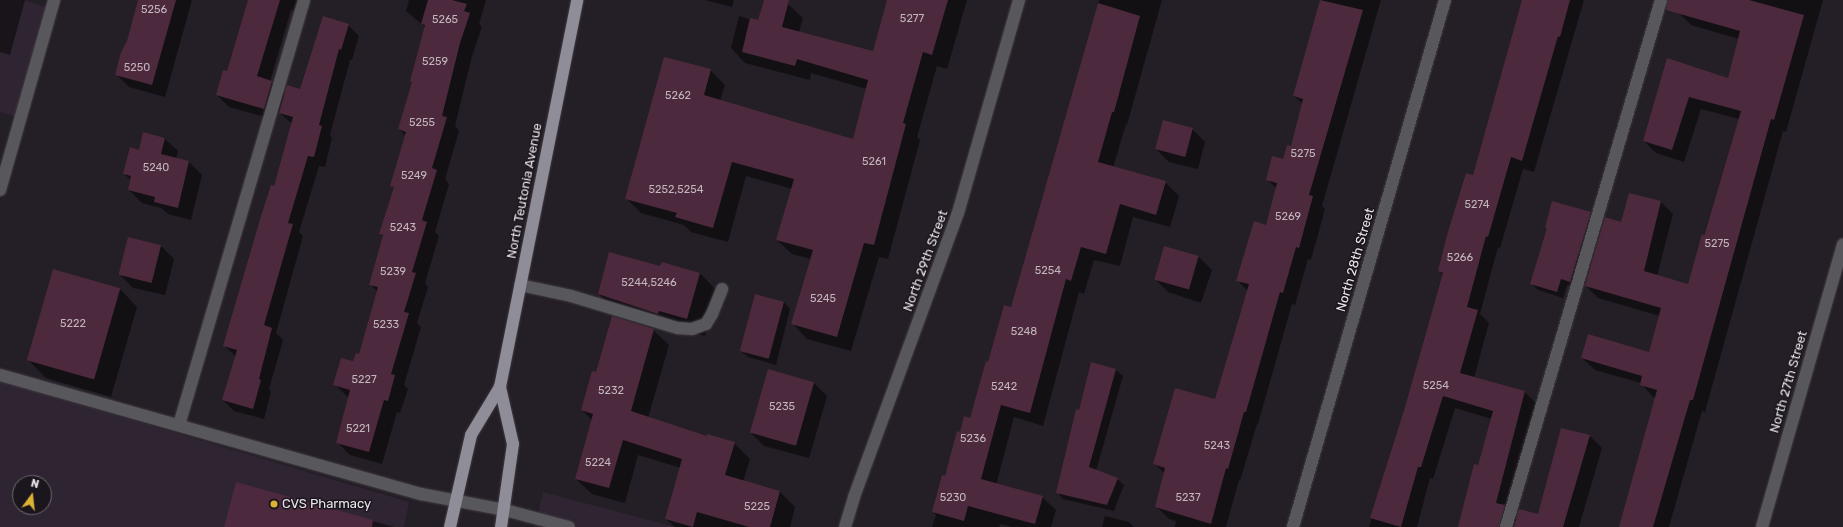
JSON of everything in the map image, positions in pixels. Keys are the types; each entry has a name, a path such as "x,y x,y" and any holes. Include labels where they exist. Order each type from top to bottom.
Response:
{"main road":[{"name":"North Teutonia Avenue","path":"450,527 471,435 500,387 577,0"},
{"name":"North Teutonia Avenue","path":"500,387 513,444 505,510 501,527"}],"street":[{"path":"0,190 54,0"},
{"path":"179,425 304,0"},
{"name":"North 29th Street","path":"845,527 854,496 958,213 1019,0"},
{"name":"North 28th Street","path":"1293,527 1446,0"},
{"path":"1506,527 1661,0"},
{"name":"North 27th Street","path":"1762,527 1843,244"},
{"path":"520,285 571,296 678,328 692,329 706,324 712,314 722,289"},
{"path":"0,375 416,492 505,510 549,524 569,527"}],"shaded area":[{"path":"0,0 21,0 52,8 21,118 0,112"},
{"path":"0,381 409,502 404,527 0,527"},
{"path":"543,492 675,527 535,527"}],"building":[{"path":"138,0 176,0 152,85 115,75 121,52 127,41"},
{"path":"248,0 280,0 257,76 272,81 264,109 216,95 223,70 227,71"},
{"path":"428,0 452,0 467,4 464,11 470,13 460,43 442,116 447,117 432,168 437,170 422,220 427,222 412,272 416,273 404,312 409,313 391,374 395,375 388,401 384,400 369,452 336,443 350,390 333,385 341,358 353,361 356,353 359,354 378,287 369,285 383,235 379,234 394,187 390,186 406,132 398,129 412,82 410,81 425,25 421,24"},
{"path":"764,0 789,0 782,27 873,51 887,0 948,0 932,55 923,52 903,123 906,124 874,245 864,243 837,337 791,324 813,250 776,240 794,179 732,162 713,228 675,217 677,213 625,199 664,57 711,69 704,95 853,139 868,80 797,59 795,66 742,52 750,18 758,20"},
{"path":"1320,0 1363,10 1309,195 1313,196 1299,248 1296,247 1283,293 1280,292 1246,412 1244,412 1228,469 1226,468 1211,524 1155,507 1165,468 1153,464 1175,388 1215,399 1249,284 1236,281 1254,221 1266,225 1277,183 1266,180 1272,156 1283,159 1287,145 1291,146 1303,99 1293,96"},
{"path":"1522,0 1570,0 1560,37 1558,36 1522,161 1511,157 1488,237 1486,236 1467,307 1478,310 1460,373 1525,391 1496,503 1505,505 1499,527 1458,527 1474,464 1478,465 1493,411 1443,396 1421,467 1418,467 1401,527 1370,518 1405,407 1443,273 1438,271 1447,235 1466,173 1473,175"},
{"path":"1668,0 1749,0 1804,15 1774,120 1771,119 1693,400 1690,400 1653,527 1619,527 1657,390 1640,385 1642,376 1581,358 1588,334 1649,352 1661,308 1585,286 1605,217 1621,222 1629,193 1661,201 1644,271 1688,284 1702,234 1704,236 1741,111 1689,97 1672,150 1643,141 1667,58 1728,78 1740,31 1666,10"},
{"path":"1098,3 1140,16 1114,112 1112,112 1098,162 1166,181 1156,215 1120,204 1106,254 1081,247 1071,281 1066,279 1030,413 1001,405 981,479 1043,496 1035,524 968,506 964,521 932,512 942,475 945,476 957,431 960,432 964,416 970,418 1004,305 1011,307"},
{"path":"323,16 349,24 341,50 339,49 319,125 322,126 314,157 308,156 288,223 293,224 264,325 272,328 253,409 222,400 237,350 223,346 261,216 271,185 274,186 293,117 279,113 287,85 300,89"},
{"path":"1163,120 1193,128 1185,157 1155,149"},
{"path":"143,132 165,138 161,154 189,161 178,208 154,202 155,197 128,190 131,176 123,174 130,147 139,150"},
{"path":"1552,201 1591,212 1570,282 1561,279 1557,292 1530,284 1547,228 1545,228"},
{"path":"128,237 161,245 152,283 119,275"},
{"path":"1164,246 1199,256 1189,290 1154,280"},
{"path":"609,252 660,266 662,262 700,273 687,319 659,311 658,314 598,294"},
{"path":"53,269 120,288 94,380 27,360"},
{"path":"755,294 784,302 769,359 740,351"},
{"path":"612,316 654,329 631,411 707,436 707,434 735,442 725,475 780,491 770,527 749,527 697,512 693,527 665,519 682,459 623,440 609,488 575,479 593,414 581,410 592,371 596,372"},
{"path":"1091,362 1116,369 1089,467 1118,478 1107,505 1056,493 1076,409 1079,410"},
{"path":"768,369 814,382 796,446 750,432"},
{"path":"1561,428 1590,435 1563,527 1514,527 1519,509 1538,514"},
{"name":"CVS Pharmacy","path":"236,482 373,520 372,527 224,527"}],"place":[{"name":"CVS Pharmacy","path":"274,504"}]}
